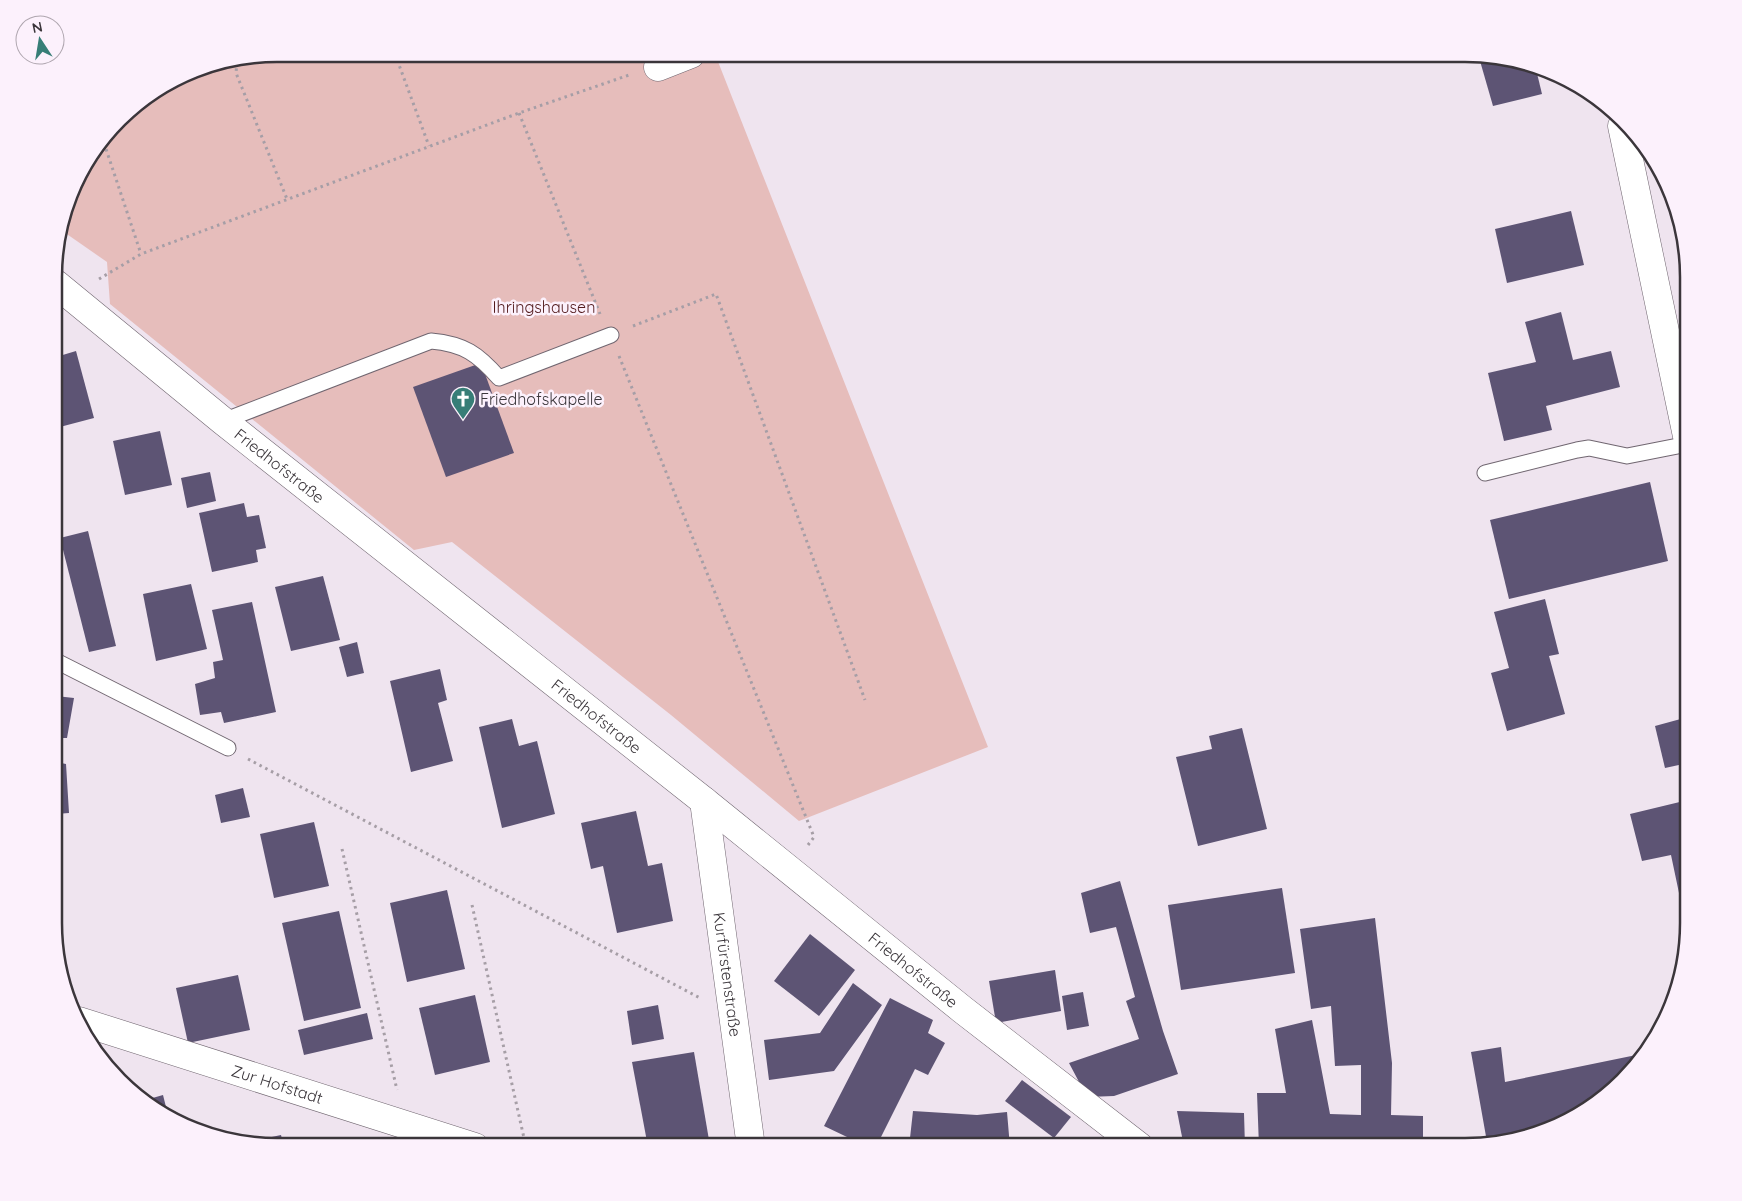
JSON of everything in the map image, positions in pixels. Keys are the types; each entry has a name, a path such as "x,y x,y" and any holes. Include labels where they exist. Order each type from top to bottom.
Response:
{"street":[{"path":"658,67 671,62"},
{"path":"1624,134 1680,361"},
{"name":"Friedhofstraße","path":"64,291 222,421 704,801 963,1010 1128,1138"},
{"name":"Kurfürstenstraße","path":"704,801 750,1138"},
{"name":"Zur Hofstadt","path":"88,1024 446,1138"}],"lane":[{"path":"222,421 431,341 451,343 470,351 485,362 499,378 611,335"},
{"path":"1485,473 1589,448 1627,456 1680,444"},
{"path":"62,663 228,748"}],"path":[{"path":"398,62 429,146"},
{"path":"237,67 236,73 286,199"},
{"path":"64,291 113,269 140,254 607,81 658,67"},
{"path":"519,113 593,299 611,335 814,838 788,868"},
{"path":"106,149 140,254"},
{"path":"611,335 716,294 865,700"},
{"path":"228,748 734,1016"},
{"path":"342,849 401,1109 398,1123"},
{"path":"472,905 524,1138"}],"green space":[{"name":"Ihringshausen","path":"278,62 718,62 988,747 799,821 671,715 452,542 414,550 110,304 107,262 67,234 79,195 91,170 116,136 147,107 170,91 209,74 250,64"}],"building":[{"path":"1481,63 1520,70 1538,76 1542,94 1493,106"},
{"path":"1571,211 1584,265 1507,283 1495,229"},
{"path":"1561,312 1573,360 1611,351 1620,387 1546,406 1552,430 1504,441 1488,373 1536,362 1525,322"},
{"path":"76,351 94,418 62,426 62,355"},
{"name":"Friedhofskapelle","path":"481,363 514,453 446,477 413,387"},
{"path":"160,431 172,485 125,495 113,441"},
{"path":"210,472 216,501 187,508 181,478"},
{"path":"1650,482 1668,561 1509,599 1490,520"},
{"path":"244,503 247,517 259,515 266,548 256,550 258,562 212,572 199,513"},
{"path":"88,531 116,646 89,652 62,546 62,538"},
{"path":"323,576 340,640 291,651 275,587"},
{"path":"191,584 207,649 156,661 143,594"},
{"path":"1545,599 1559,654 1549,656 1565,714 1507,731 1491,673 1509,668 1494,612"},
{"path":"252,602 276,712 224,723 221,712 200,715 195,684 215,678 213,662 223,660 212,610"},
{"path":"357,642 364,673 347,677 339,647"},
{"path":"440,669 447,700 438,703 453,761 411,772 390,681"},
{"path":"62,697 74,698 67,738 62,738"},
{"path":"512,719 519,746 537,741 555,814 502,828 479,727"},
{"path":"1680,719 1680,765 1665,768 1655,726"},
{"path":"1242,728 1267,829 1198,846 1176,757 1212,749 1209,736"},
{"path":"62,763 66,764 69,813 62,814"},
{"path":"243,788 250,817 221,823 215,795"},
{"path":"1680,802 1680,898 1671,855 1642,861 1630,814"},
{"path":"636,811 648,866 662,863 673,921 617,933 603,866 591,869 581,823"},
{"path":"314,822 329,886 274,898 260,834"},
{"path":"1120,881 1163,1031 1178,1074 1114,1096 1087,1097 1069,1063 1139,1039 1126,1001 1135,997 1116,927 1090,933 1081,893"},
{"path":"1282,888 1295,973 1181,990 1168,905"},
{"path":"447,890 465,969 407,982 390,903"},
{"path":"339,911 361,1008 304,1021 282,923"},
{"path":"1375,918 1392,1063 1391,1115 1423,1116 1423,1138 1259,1138 1257,1093 1286,1093 1275,1029 1312,1020 1330,1114 1361,1115 1361,1065 1335,1066 1331,1006 1311,1009 1300,929"},
{"path":"810,934 855,970 819,1016 774,981"},
{"path":"1055,970 1061,1011 996,1023 989,981"},
{"path":"238,975 250,1030 188,1043 176,988"},
{"path":"853,983 882,1005 834,1071 769,1080 764,1040 820,1033"},
{"path":"1083,992 1089,1026 1067,1030 1062,996"},
{"path":"475,995 490,1062 435,1075 419,1008"},
{"path":"890,998 933,1020 928,1033 945,1043 928,1075 915,1069 880,1138 849,1138 824,1126"},
{"path":"658,1005 664,1039 632,1045 627,1011"},
{"path":"367,1013 373,1039 304,1055 298,1030"},
{"path":"1501,1047 1505,1082 1634,1056 1606,1085 1572,1110 1533,1127 1486,1137 1471,1052"},
{"path":"694,1052 709,1138 646,1138 632,1062"},
{"path":"1022,1080 1071,1117 1054,1138 1005,1101"},
{"path":"163,1095 166,1107 158,1102 152,1098"},
{"path":"913,1111 977,1115 1007,1112 1009,1138 910,1138"},
{"path":"1177,1111 1244,1113 1245,1138 1182,1138"},
{"path":"281,1135 282,1138 278,1138 267,1138"}],"place":[{"name":"Friedhofskapelle","path":"463,420"}]}
